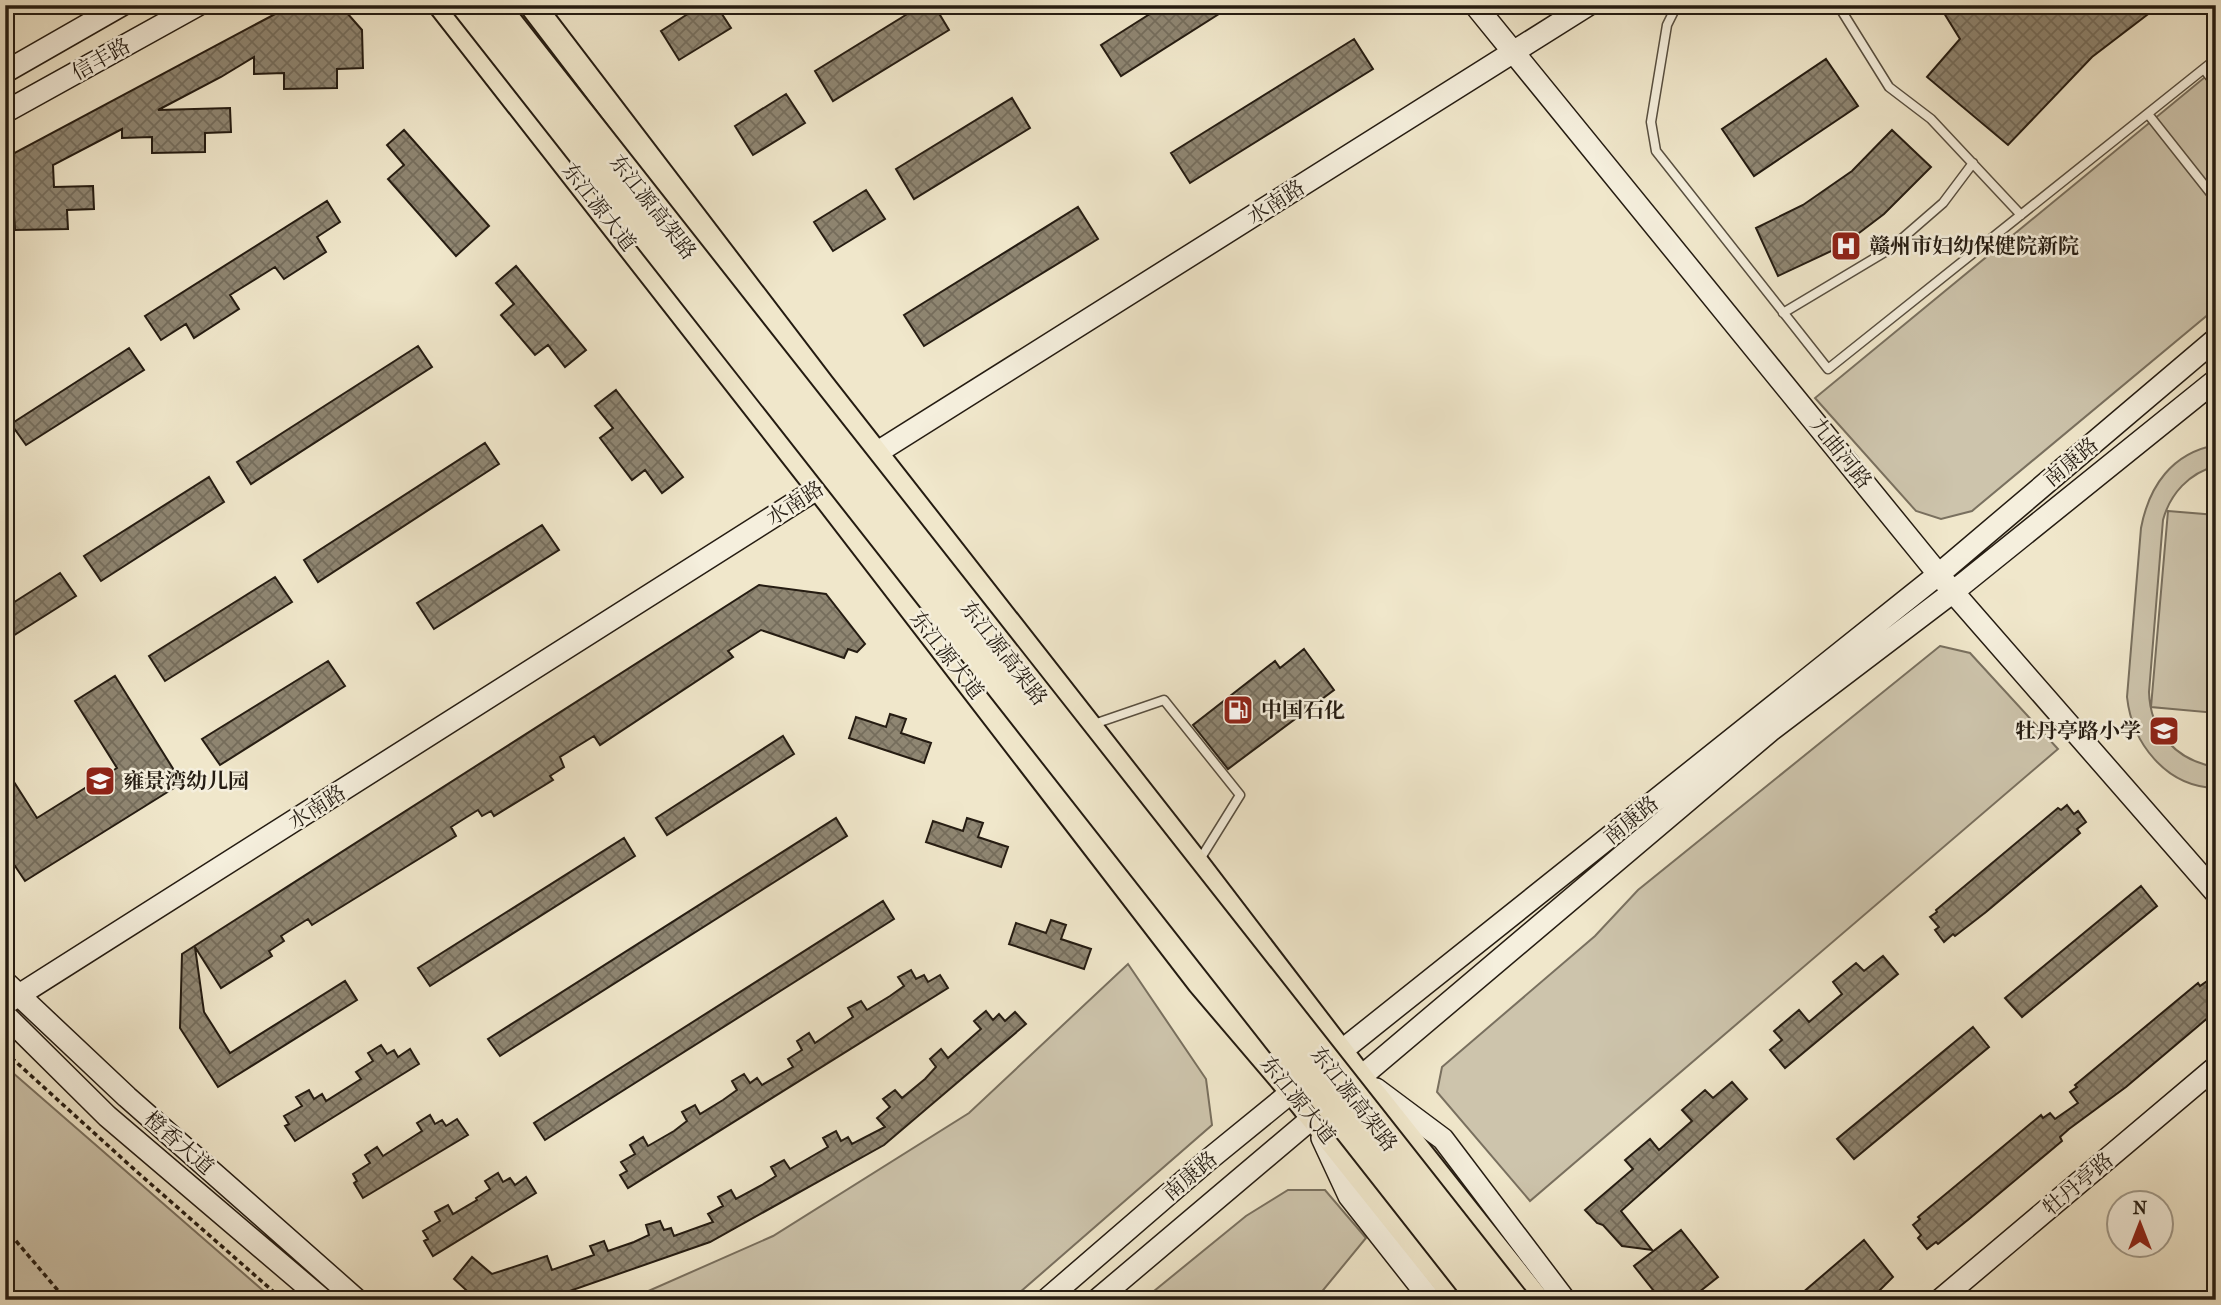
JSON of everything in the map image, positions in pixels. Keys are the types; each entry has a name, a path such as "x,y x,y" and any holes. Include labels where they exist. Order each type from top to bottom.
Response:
{"highway":[{"name":"东江源高架路","path":"466,5 1483,1300"},
{"name":"东江源高架路","path":"494,5 1514,1300"}],"main road":[{"name":"信丰路","path":"5,72 122,5"},
{"name":"信丰路","path":"5,112 198,5"},
{"name":"东江源大道","path":"441,5 819,488 1200,983 1292,1091 1459,1300"},
{"path":"532,5 875,454 1537,1300"},
{"name":"九曲河路","path":"1475,5 1953,592 2216,893"},
{"name":"水南路","path":"10,994 1588,5"},
{"name":"南康路","path":"1045,1300 1292,1091 1939,574 2216,339"},
{"name":"南康路","path":"1097,1300 1770,731 1953,592 2216,380"},
{"name":"橙香大道","path":"10,994 357,1300"},
{"name":"橙香大道","path":"5,1015 107,1116 323,1300"},
{"name":"牡丹亭路","path":"1940,1300 2216,1067"},
{"path":"1360,1077 1443,1139 1565,1300"},
{"path":"1312,1117 1349,1196 1431,1300"}],"lane":[{"path":"1678,5 1667,24 1651,122 1656,151 1828,369 2216,59"},
{"path":"1838,5 1889,87 1931,119 2021,215"},
{"path":"2204,69 2216,85"},
{"path":"2148,114 2216,200"},
{"path":"1783,313 1890,249 1943,203 1973,163"},
{"path":"1089,726 1164,700 1240,795 1197,864"}],"path":[{"path":"5,1052 283,1300"},
{"path":"5,1228 66,1300"}],"shaded area":[{"path":"2216,68 2216,308 1972,511 1941,519 1916,511 1815,398"},
{"path":"2216,445 2216,466 2197,474 2182,486 2170,502 2163,520 2149,692 2154,720 2160,732 2178,751 2189,758 2216,767 2216,788 2198,786 2182,780 2167,771 2155,759 2136,730 2127,697 2141,528 2150,498 2165,474 2175,464 2187,455"},
{"path":"2168,511 2216,515 2216,713 2151,707"},
{"path":"1940,646 1970,653 2058,749 1530,1201 1437,1092 1442,1067 1595,936 1638,890"},
{"path":"1128,964 1206,1079 1212,1125 1011,1300 628,1300 773,1236 969,1113"},
{"path":"5,1066 274,1300 5,1300"},
{"path":"1288,1190 1325,1190 1366,1238 1315,1300 1143,1300 1246,1216"}],"building":[{"path":"292,5 340,5 362,30 363,68 337,69 337,88 284,89 284,73 254,74 254,57 158,110 230,108 231,132 205,133 205,152 152,153 152,137 122,138 122,129 53,165 54,187 93,186 94,209 67,210 68,229 15,230 14,214 5,215 5,158"},
{"path":"702,5 716,5 731,28 679,60 661,31"},
{"path":"922,5 934,5 949,30 833,101 815,71"},
{"path":"1164,5 1233,5 1121,76 1101,45"},
{"path":"1939,5 2160,5 2092,57 2008,145 1927,77 1960,39"},
{"path":"1354,39 1373,69 1190,183 1171,153"},
{"path":"1826,59 1858,106 1754,176 1722,129"},
{"path":"786,94 805,123 753,155 735,126"},
{"path":"1012,98 1030,128 914,199 896,169"},
{"path":"404,130 489,226 456,256 388,179 404,165 387,145"},
{"path":"1892,130 1931,167 1884,214 1842,246 1778,276 1756,228 1803,205 1852,171"},
{"path":"866,190 885,219 833,251 814,222"},
{"path":"327,201 340,222 317,237 326,252 284,279 275,267 230,295 239,309 194,338 186,324 161,340 145,316"},
{"path":"1078,207 1098,239 924,346 904,315"},
{"path":"516,266 586,350 565,367 548,345 535,355 501,315 514,304 496,283"},
{"path":"418,346 432,367 251,484 237,462"},
{"path":"129,348 144,370 26,445 11,424"},
{"path":"616,390 683,477 662,493 645,470 632,480 600,438 613,428 595,406"},
{"path":"485,443 499,464 318,582 304,560"},
{"path":"209,477 224,502 101,581 84,556"},
{"path":"542,525 559,550 434,629 417,603"},
{"path":"60,573 76,596 5,641 5,608"},
{"path":"275,577 292,602 165,681 149,656"},
{"path":"759,585 826,594 865,644 857,652 848,649 844,658 761,630 728,651 733,657 600,745 594,736 560,757 564,767 550,776 553,780 494,816 491,811 482,816 478,810 451,827 456,836 312,925 308,919 281,936 284,941 269,951 272,956 221,988 195,947 204,1012 230,1053 345,981 357,1000 218,1087 180,1028 182,954"},
{"path":"1304,649 1334,690 1228,769 1193,725 1275,661 1280,668"},
{"path":"328,661 345,686 220,765 202,739"},
{"path":"115,676 182,783 25,881 5,851 5,768 37,818 117,768 75,701"},
{"path":"890,714 906,719 901,733 931,743 924,763 849,738 856,717 886,727"},
{"path":"783,736 794,754 667,835 656,818"},
{"path":"2067,805 2074,814 2078,811 2086,822 2077,829 2080,833 1986,912 1944,942 1935,930 1939,927 1930,917 1936,910 2058,808 2061,810"},
{"path":"836,818 847,836 500,1056 488,1039"},
{"path":"967,818 983,823 978,837 1008,847 1001,867 926,842 933,821 963,831"},
{"path":"624,838 635,856 430,986 418,968"},
{"path":"2141,886 2157,906 2022,1017 2005,998"},
{"path":"883,901 894,919 545,1140 534,1123"},
{"path":"1051,920 1066,925 1061,939 1091,949 1084,969 1009,944 1016,923 1046,933"},
{"path":"1883,956 1898,974 1785,1068 1770,1050 1782,1040 1774,1031 1799,1010 1809,1022 1842,994 1833,982 1856,963 1864,971"},
{"path":"911,970 916,979 924,975 928,982 940,975 948,988 628,1188 620,1175 627,1171 621,1162 635,1154 630,1145 643,1137 648,1146 674,1131 687,1121 682,1112 695,1105 700,1114 723,1100 737,1090 732,1081 744,1074 750,1083 757,1078 762,1085 793,1067 788,1059 802,1050 797,1041 809,1033 815,1043 853,1017 848,1008 861,1001 867,1010 904,986 898,977"},
{"path":"2207,981 2216,992 2216,1011 2126,1087 2069,1129 2060,1137 2062,1141 1969,1219 1938,1244 1936,1242 1927,1249 1918,1238 1921,1235 1913,1225 1920,1219 1918,1217 2041,1115 2043,1118 2050,1113 2055,1119 2078,1103 2070,1092 2077,1087 2075,1085 2198,983 2200,986"},
{"path":"986,1011 993,1020 999,1014 1005,1021 1015,1012 1026,1024 884,1145 710,1242 544,1300 477,1300 454,1279 472,1257 492,1274 547,1256 552,1270 594,1255 590,1246 604,1241 608,1251 649,1235 646,1225 660,1221 664,1230 671,1228 674,1236 713,1222 708,1214 723,1206 718,1197 731,1190 736,1199 762,1185 776,1176 771,1167 784,1160 790,1169 828,1147 823,1138 836,1131 841,1141 848,1137 852,1144 885,1127 877,1118 890,1107 883,1099 895,1090 902,1098 925,1079 936,1067 930,1059 941,1049 948,1058 981,1029 974,1021"},
{"path":"1973,1027 1989,1047 1854,1159 1837,1139"},
{"path":"381,1045 387,1054 394,1050 398,1057 410,1049 419,1064 295,1141 285,1126 289,1124 284,1116 302,1106 296,1097 309,1090 314,1099 322,1094 326,1101 361,1079 356,1072 373,1061 368,1053"},
{"path":"1732,1082 1747,1099 1621,1211 1652,1250 1622,1246 1585,1210 1633,1169 1625,1160 1650,1139 1659,1150 1692,1121 1682,1110 1705,1090 1713,1098"},
{"path":"430,1115 435,1124 442,1120 446,1126 457,1119 468,1135 363,1198 354,1183 357,1181 353,1174 370,1163 365,1155 377,1147 383,1156 422,1131 417,1123"},
{"path":"498,1173 503,1182 510,1178 515,1185 526,1177 536,1193 433,1256 424,1241 428,1239 423,1231 440,1221 435,1212 448,1205 453,1214 477,1200 476,1198 490,1189 485,1181"},
{"path":"1681,1230 1718,1277 1689,1300 1661,1300 1634,1266"},
{"path":"1864,1240 1893,1277 1870,1300 1794,1300"}],"place":[{"name":"赣州市妇幼保健院新院","path":"1846,246"},
{"name":"中国石化","path":"1238,710"},
{"name":"牡丹亭路小学","path":"2164,731"},
{"name":"雍景湾幼儿园","path":"100,781"}]}
